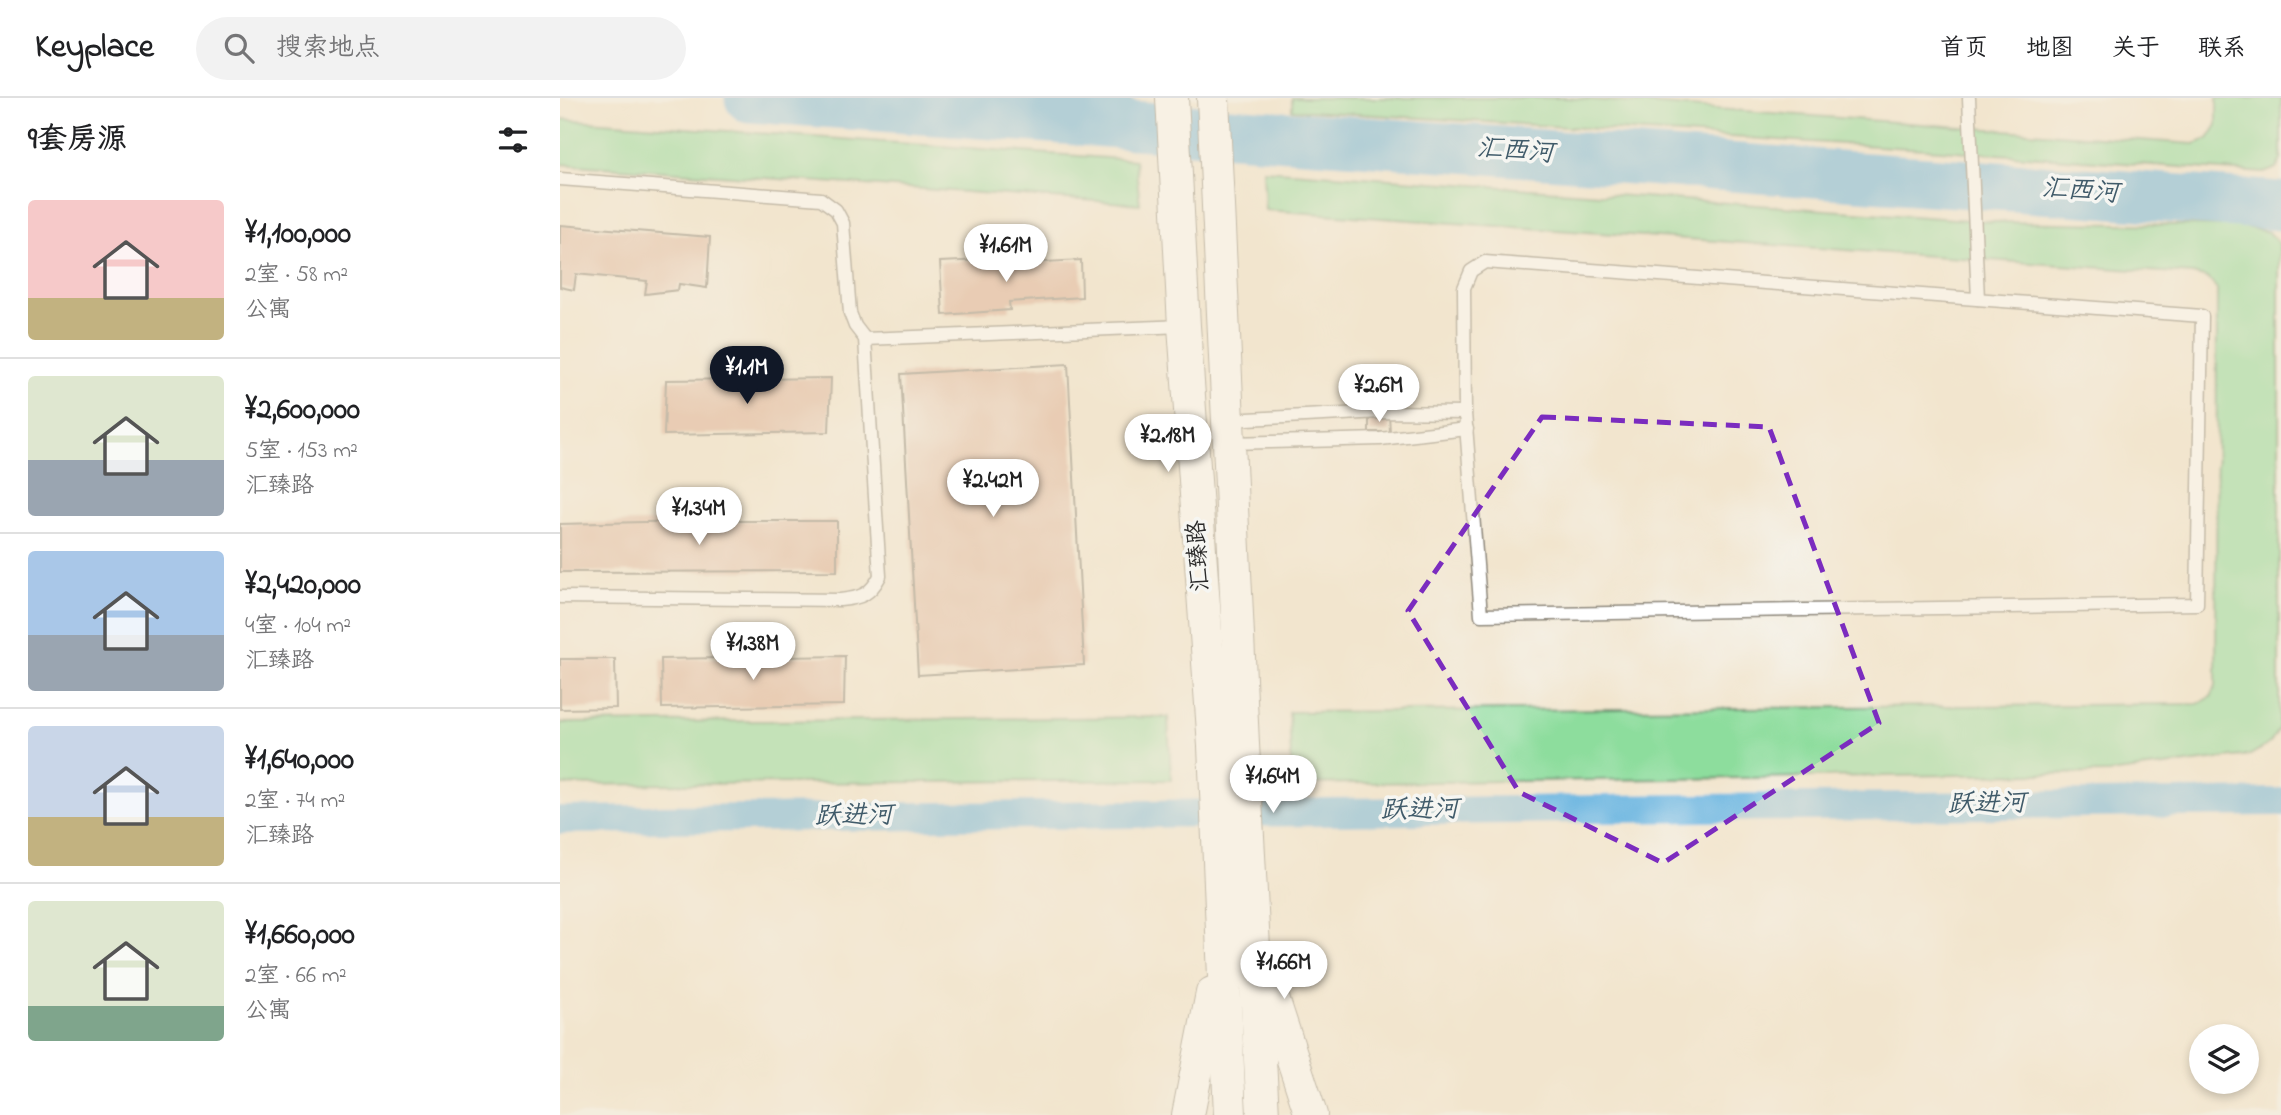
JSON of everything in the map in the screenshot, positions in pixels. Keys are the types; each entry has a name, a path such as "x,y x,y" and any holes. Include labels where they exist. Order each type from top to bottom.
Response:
{"street":[{"name":"汇臻路","path":"1172,98 1184,326 1228,745"},
{"name":"汇臻路","path":"1213,98 1229,431 1228,745"},
{"path":"1228,745 1236,889 1311,1115"},
{"path":"1188,1115 1223,940 1236,889"},
{"path":"1254,939 1264,1115"},
{"path":"1223,940 1230,1115"}],"lane":[{"path":"1969,98 1978,299"},
{"path":"560,179 821,199 836,210 843,223 850,313 865,340 880,576 873,590 859,598 840,600 560,597"},
{"path":"1485,262 1978,299 2202,316 2197,604 1481,615 1465,413 1464,288 1471,271 1485,262"},
{"path":"865,340 1184,326"},
{"path":"1229,431 1381,412 1465,413"},
{"path":"1229,431 1380,439 1467,429"}],"highlighted area":[{"path":"1542,417 1769,427 1879,723 1663,863 1519,792 1408,611"}],"green space":[{"path":"1053,98 1130,98 1130,107 1095,109"},
{"path":"1292,98 1567,98 2194,144 2208,139 2217,125 2217,98 2281,98 2281,159 2277,168 2264,173 1292,110"},
{"path":"560,119 1135,160 1140,204 560,164"},
{"path":"1263,170 1997,222 2239,226 2269,232 2279,244 2279,728 2269,744 2250,755 2109,773 1292,784 1289,712 2197,704 2211,697 2216,686 2217,289 2208,278 2192,274 1265,210"},
{"path":"1168,717 1171,780 560,785 560,723"}],"building":[{"path":"560,225 710,237 707,288 679,284 678,290 645,294 647,281 576,274 574,290 560,287"},
{"path":"1006,259 1006,264 1081,260 1082,297 1009,302 1010,310 943,315 940,262"},
{"path":"1068,364 1084,665 918,675 901,374"},
{"path":"831,378 829,432 664,435 666,380"},
{"path":"1389,415 1390,432 1369,432 1369,417"},
{"path":"837,521 837,571 560,572 560,524"},
{"path":"845,656 844,705 662,708 661,659"},
{"path":"560,659 615,659 616,708 560,709"}],"waterway":[{"name":"汇西河","path":"749,98 2281,206"},
{"name":"跃进河","path":"560,820 2281,802"}]}
